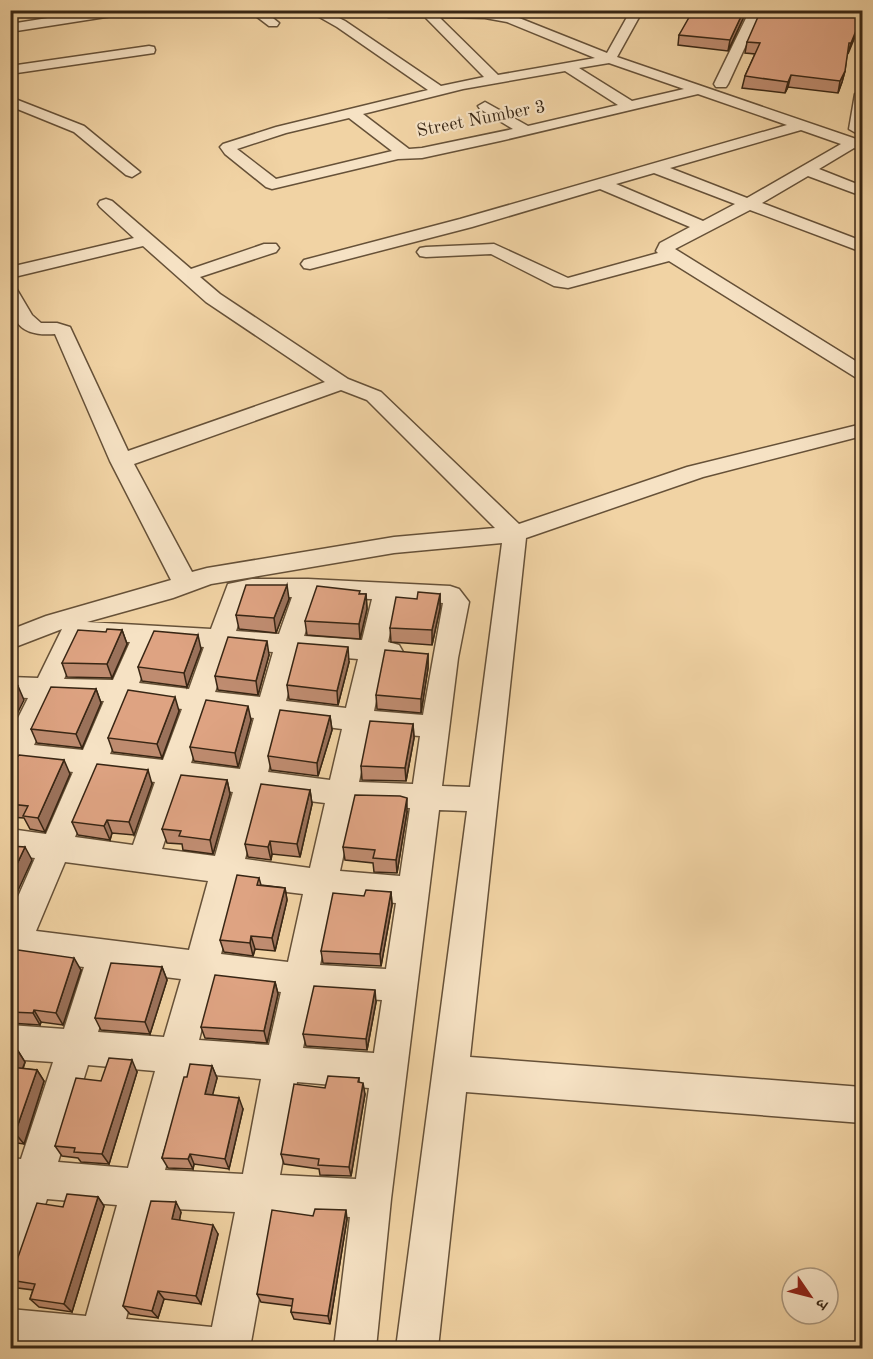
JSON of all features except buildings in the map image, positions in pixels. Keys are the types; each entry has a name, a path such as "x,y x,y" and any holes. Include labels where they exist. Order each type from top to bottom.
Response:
{"street":[{"path":"10,28 125,10"},
{"path":"254,10 273,23"},
{"path":"313,10 341,24 439,91"},
{"path":"369,10 389,13 485,14 510,19 698,90 802,125 857,139"},
{"path":"263,117 281,130 439,91 611,57 637,10"},
{"path":"721,84 756,10"},
{"path":"428,13 494,79"},
{"path":"11,67 149,50"},
{"path":"566,66 633,107"},
{"name":"Street Number 3","path":"281,130 228,147 230,152 272,184 405,153 422,153 633,107 698,90"},
{"path":"857,139 862,94"},
{"path":"10,101 79,129 132,172"},
{"path":"485,106 526,130"},
{"path":"352,113 405,153"},
{"path":"310,264 658,169 802,125"},
{"path":"857,139 748,204 666,247 665,251 862,373"},
{"path":"658,169 862,247"},
{"path":"807,170 862,191"},
{"path":"602,184 704,227"},
{"path":"106,204 213,298 341,383 374,396 515,534"},
{"path":"10,273 145,240"},
{"path":"188,276 270,248"},
{"path":"426,252 494,249 560,282 568,283 672,255"},
{"path":"10,292 28,324 41,330 57,327 63,331 121,461 186,584"},
{"path":"121,461 341,383"},
{"path":"10,640 55,622 207,576 293,561 311,561 394,545 515,534 695,472 862,430"},
{"path":"417,1348 515,534"},
{"path":"100,1343 288,644 308,588"},
{"path":"143,859 237,590 308,588 386,591 450,595 456,602 425,656 435,727 372,1199 355,1348"},
{"path":"229,1348 282,1064 386,591"},
{"path":"425,656 220,638 78,631 72,634 12,758 91,763 342,793 483,801"},
{"path":"147,633 12,947 105,954 301,979 400,986"},
{"path":"10,687 122,691 358,720 435,727"},
{"path":"10,842 322,883 413,891"},
{"path":"10,1254 22,1178 76,1047 105,954"},
{"path":"10,1042 389,1072"},
{"path":"450,1073 862,1105"},
{"path":"22,1178 142,1188 372,1199"},
{"path":"10,1330 100,1343 217,1348"}]}
